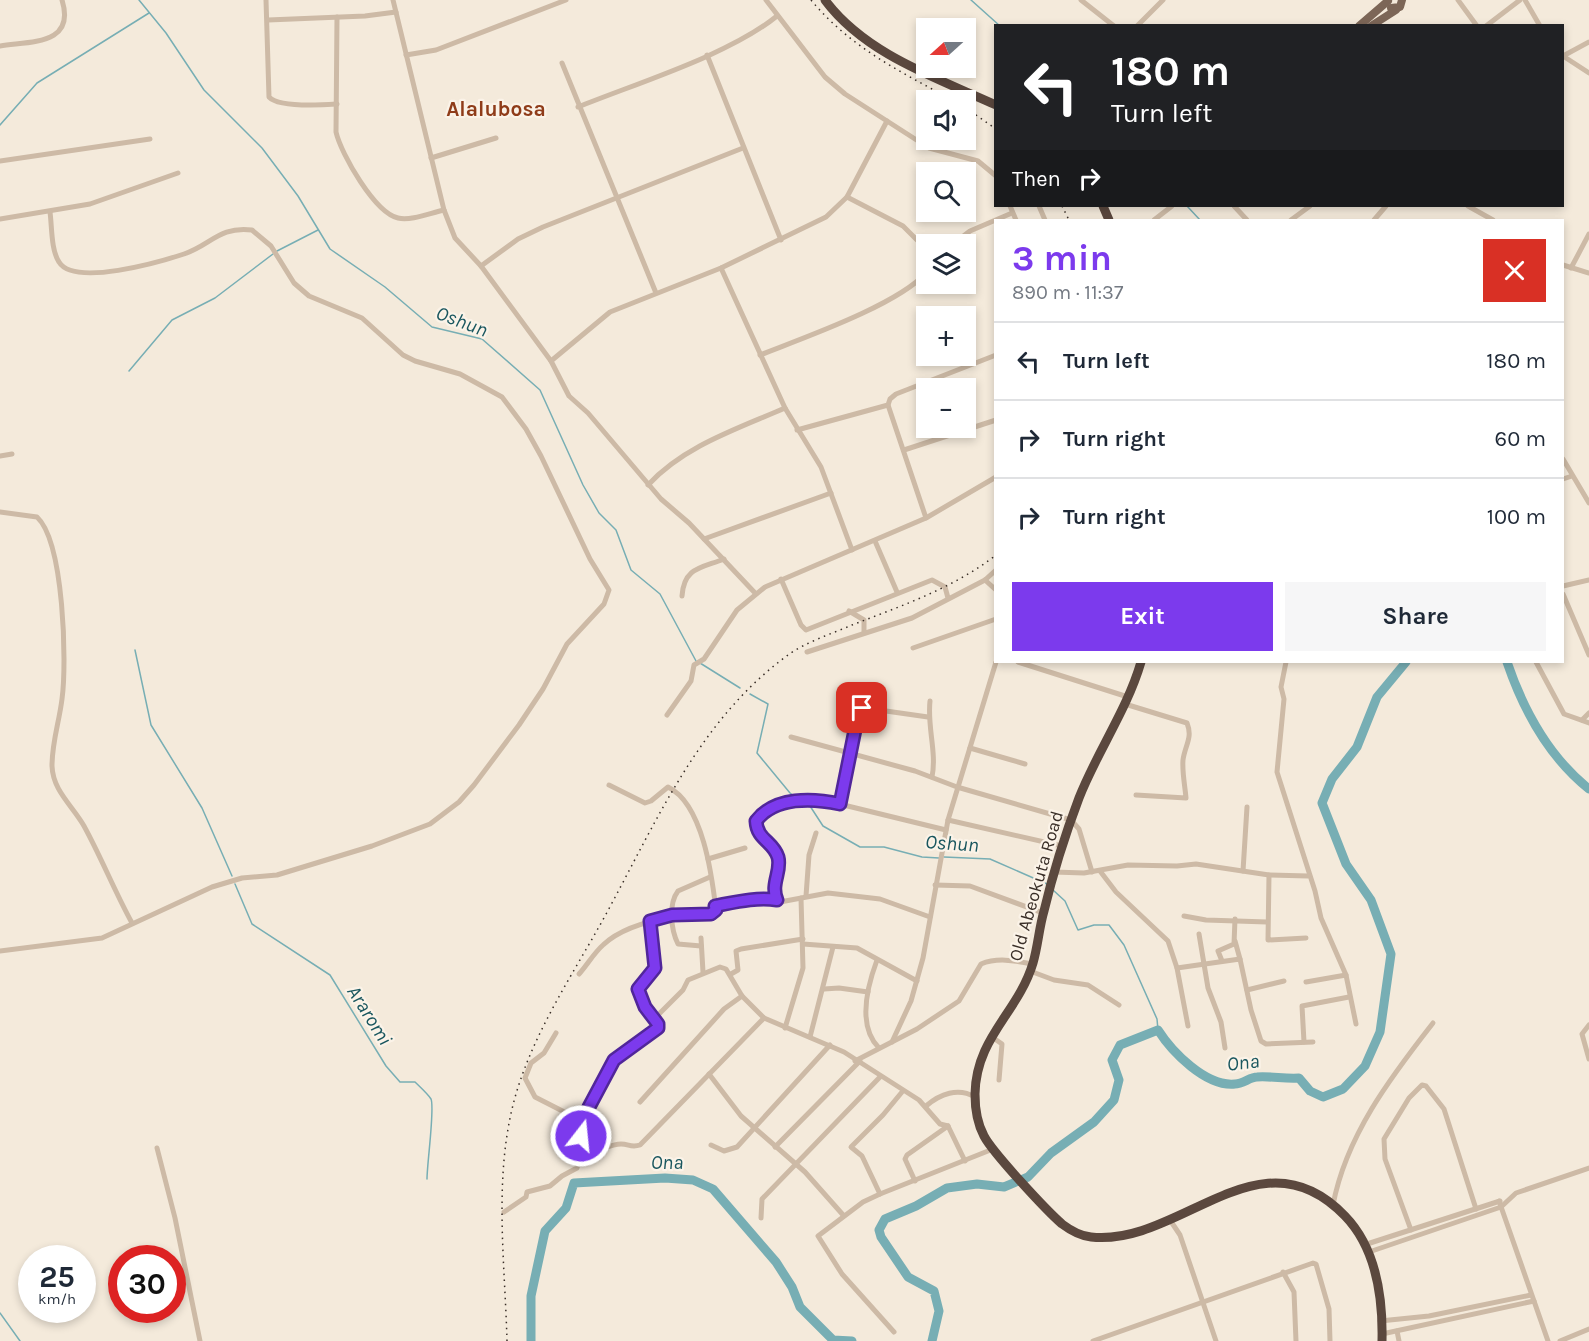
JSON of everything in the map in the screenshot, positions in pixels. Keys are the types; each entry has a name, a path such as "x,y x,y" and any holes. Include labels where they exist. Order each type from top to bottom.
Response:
{"highway":[{"path":"825,0 849,26 881,49 994,104"},
{"name":"Old Abeokuta Road","path":"1140,663 1126,701 1080,796 1071,820 1048,894 1031,968 979,1061 975,1097 979,1126 997,1152 1056,1218 1073,1231 1088,1237 1117,1238 1137,1234 1170,1220 1215,1196 1253,1185 1288,1185 1318,1195 1333,1205 1353,1224 1368,1248 1382,1338"}],"main road":[{"path":"1388,0 1389,6 1402,3"},
{"path":"1361,24 1388,0"},
{"path":"1374,24 1402,3"}],"street":[{"path":"0,46 59,34 64,24 62,0"},
{"path":"267,0 272,100 306,105 336,104"},
{"path":"393,0 444,210 455,238 481,266 550,361 569,396 588,413 648,485 724,559 756,594"},
{"path":"406,55 436,50 566,0"},
{"path":"766,0 830,82 887,122 929,147 983,163 994,174"},
{"path":"1081,0 1111,24"},
{"path":"1139,24 1163,0"},
{"path":"1458,0 1476,24"},
{"path":"1489,24 1520,0"},
{"path":"1525,0 1539,24"},
{"path":"267,20 396,12"},
{"path":"578,107 707,54 755,32 777,16"},
{"path":"337,17 338,139 379,207 399,219 444,210"},
{"path":"1564,55 1589,42"},
{"path":"707,54 781,240"},
{"path":"1564,57 1589,73"},
{"path":"562,63 656,294"},
{"path":"550,361 601,317 721,268 826,217 847,197 887,122"},
{"path":"431,158 496,138"},
{"path":"0,161 150,139"},
{"path":"481,266 525,235 743,148"},
{"path":"0,219 90,204 178,173"},
{"path":"847,197 903,226 916,239"},
{"path":"1010,207 1015,219"},
{"path":"1155,219 1171,207"},
{"path":"1235,207 1246,219"},
{"path":"1292,219 1309,207"},
{"path":"1375,219 1385,207"},
{"path":"1470,207 1491,219"},
{"path":"0,951 102,938 212,887 242,878 277,876 372,846 411,832 447,812 474,785 519,725 543,689 567,644 604,604 609,590 590,559 526,429 502,397 494,391 447,368 415,361 403,354 362,318 309,296 294,284 271,246 252,230 222,233 185,254 110,272 78,273 67,270 57,260 50,212"},
{"path":"998,219 1012,213"},
{"path":"966,234 994,221"},
{"path":"1571,268 1589,234"},
{"path":"1564,266 1589,273"},
{"path":"721,268 785,408 821,467 852,550"},
{"path":"760,355 886,300 916,282"},
{"path":"926,518 888,405 890,399 896,394 994,356"},
{"path":"797,430 888,405"},
{"path":"648,485 671,462 687,452 785,408"},
{"path":"904,450 994,421"},
{"path":"0,456 12,454"},
{"path":"1564,461 1589,503"},
{"path":"1564,479 1572,476"},
{"path":"667,715 691,681 694,665 704,659 728,620 756,594 781,579 926,518 994,478"},
{"path":"704,539 831,493"},
{"path":"0,512 37,517 43,524 53,552 62,608 64,656 63,698 53,741 53,776 60,793 83,824 132,923"},
{"path":"874,541 897,592"},
{"path":"682,596 684,580 688,575 698,568 724,559"},
{"path":"807,652 912,618 985,579 994,572"},
{"path":"781,579 804,629 810,630 849,611 932,580 945,587 948,598"},
{"path":"985,579 994,588"},
{"path":"1564,586 1589,580"},
{"path":"1564,596 1589,654"},
{"path":"849,611 864,620 864,632"},
{"path":"913,648 994,620"},
{"path":"892,1042 911,1001 917,981 948,820 996,663"},
{"path":"1021,663 1187,723 1191,738 1183,759 1186,798 1136,795"},
{"path":"1286,663 1281,687 1284,699 1277,772 1308,876 1315,891 1320,918 1346,975 1356,1024"},
{"path":"1537,663 1564,714 1589,723"},
{"path":"930,701 928,717 934,761 932,777"},
{"path":"840,804 860,709 928,717"},
{"path":"1582,720 1589,712"},
{"path":"791,737 1071,820 1079,830 1092,872"},
{"path":"970,748 1025,764"},
{"path":"579,974 605,943 619,934 650,921 672,916 711,914 716,910 708,858 691,812 672,789 666,786 651,801 642,802 609,785"},
{"path":"777,900 774,877 778,859 774,848 759,835 756,821 766,812 806,798 946,830"},
{"path":"1243,871 1247,807"},
{"path":"948,820 1062,846"},
{"path":"786,1028 803,968 803,897 809,855 816,833"},
{"path":"708,858 746,848"},
{"path":"1054,872 1092,872 1128,865 1196,864 1269,875 1308,876"},
{"path":"1100,871 1116,892 1161,931 1168,940 1177,968 1188,1026"},
{"path":"1269,875 1268,940 1306,938"},
{"path":"701,946 678,944 672,916 674,898 678,891 710,877"},
{"path":"935,885 970,886 1043,913"},
{"path":"715,906 762,898 777,900 828,893 880,899 930,917"},
{"path":"1184,916 1206,920 1235,919 1267,922"},
{"path":"1235,919 1234,941 1262,1041 1266,1044 1313,1042"},
{"path":"650,921 655,968 637,987 645,1007 656,1021"},
{"path":"1199,934 1208,988 1221,1022 1226,1048"},
{"path":"701,938 703,972"},
{"path":"1222,961 1219,950 1231,946 1234,941"},
{"path":"731,974 738,970 736,951 803,942 857,948 917,981"},
{"path":"810,1037 824,989 833,946"},
{"path":"1177,968 1240,959"},
{"path":"877,960 868,992 867,1028 869,1036 879,1048"},
{"path":"775,1148 862,1057 917,1029 959,1001 981,964 1003,961 1031,968 1054,980 1088,985 1119,1005"},
{"path":"504,1212 526,1197 527,1192 550,1186 577,1168 584,1122 589,1107 614,1060 655,1030 658,1024 656,1017 683,990 688,980 720,967 731,974 742,996 764,1018 830,1045 926,1106 940,1124 948,1126"},
{"path":"1306,982 1346,975"},
{"path":"1247,990 1284,981"},
{"path":"824,989 840,988 868,992"},
{"path":"640,1102 724,1009 742,996"},
{"path":"1304,1042 1302,1006 1349,997"},
{"path":"578,1154 592,1154 620,1144 632,1148 640,1145 764,1018"},
{"path":"1333,1205 1338,1181 1356,1135 1387,1085 1433,1023"},
{"path":"1589,1024 1582,1032 1589,1059"},
{"path":"556,1033 541,1056 531,1063 525,1078 535,1097 584,1122"},
{"path":"991,1036 1002,1044 999,1080"},
{"path":"711,1145 724,1151 732,1150 830,1045"},
{"path":"709,1074 733,1106 775,1148 824,1191 844,1216"},
{"path":"761,1218 762,1199 880,1077"},
{"path":"1411,1230 1385,1159 1384,1139 1409,1098 1422,1085 1434,1093 1444,1109 1476,1209"},
{"path":"880,1194 862,1156 851,1147 902,1092"},
{"path":"926,1106 945,1094 968,1093 975,1097"},
{"path":"948,1126 965,1161"},
{"path":"915,1181 905,1159 948,1126"},
{"path":"157,1148 178,1230 200,1341"},
{"path":"894,1332 842,1274 818,1236 844,1216 880,1194 965,1161 997,1152"},
{"path":"1368,1248 1501,1203 1515,1193 1589,1168"},
{"path":"1368,1248 1411,1230 1501,1203"},
{"path":"1501,1203 1548,1341"},
{"path":"1170,1220 1180,1235 1216,1341"},
{"path":"1093,1341 1308,1263 1316,1264 1329,1309 1330,1341"},
{"path":"1283,1272 1294,1292 1296,1341"},
{"path":"1380,1321 1421,1317 1533,1298"},
{"path":"1382,1338 1397,1331 1533,1298"},
{"path":"1421,1317 1422,1326"},
{"path":"1409,1318 1409,1329"},
{"path":"1560,1341 1589,1329"},
{"path":"1397,1331 1399,1341"}],"waterway":[{"name":"Oshun","path":"139,0 166,33 204,90 262,148 298,196 330,249 385,287 432,327 482,339 540,390 583,485 599,513 616,530 631,570 660,594 696,661"},
{"path":"971,0 998,24"},
{"path":"0,125 37,83 149,13"},
{"path":"1188,207 1199,219"},
{"path":"277,251 318,230"},
{"path":"129,371 172,320 215,298 273,254"},
{"name":"Araromi","path":"135,650 151,725 202,808 232,876"},
{"name":"Oshun","path":"700,663 740,688"},
{"name":"Ona","path":"932,1341 939,1311 934,1291 908,1277 881,1237 879,1230 885,1219 916,1206 947,1188 977,1184 1004,1187 1028,1177 1051,1153 1094,1122 1114,1100 1119,1080 1112,1060 1120,1045 1158,1030 1181,1058 1213,1080 1235,1084 1257,1077 1299,1078 1310,1091 1323,1097 1343,1089 1365,1066 1380,1032 1391,954 1371,900 1346,864 1322,803 1332,779 1357,747 1377,697 1405,663"},
{"name":"Ona","path":"1507,663 1513,680 1539,731 1562,762 1589,789"},
{"name":"Oshun","path":"750,694 768,704 757,753 790,793 797,798"},
{"name":"Oshun","path":"804,802 810,806 823,826 860,847 884,847 922,857 939,858"},
{"name":"Oshun","path":"944,857 990,859 1047,884"},
{"name":"Araromi","path":"235,884 252,924 330,975 386,1066 400,1082 415,1082 431,1099 427,1179"},
{"name":"Oshun","path":"1053,890 1065,901 1078,930 1094,925 1109,925 1124,945 1157,1019 1158,1030"},
{"name":"Ona","path":"531,1341 531,1296 545,1231 566,1208 574,1183 665,1178 693,1180 713,1189 776,1262 792,1287 800,1307 833,1340 852,1341"},
{"path":"0,1313 20,1341"}],"railway":[{"path":"811,0 826,17 859,45 935,90"},
{"path":"976,115 994,128"},
{"path":"1062,207 1068,219"},
{"path":"507,1341 502,1193 507,1134 520,1081 550,1012 680,779 702,744 727,712 756,682 788,655 819,638 945,587 994,556"}],"district":[{"name":"Alalubosa","path":"496,109"}],"route":[{"path":"581,1136 589,1107 614,1060 658,1028 658,1024 645,1007 637,987 655,968 650,921 672,915 711,914 716,910 715,906 746,900 762,898 777,900 774,877 779,867 778,859 774,848 759,835 756,821 766,812 806,798 840,804 859,710 862,708"}]}
